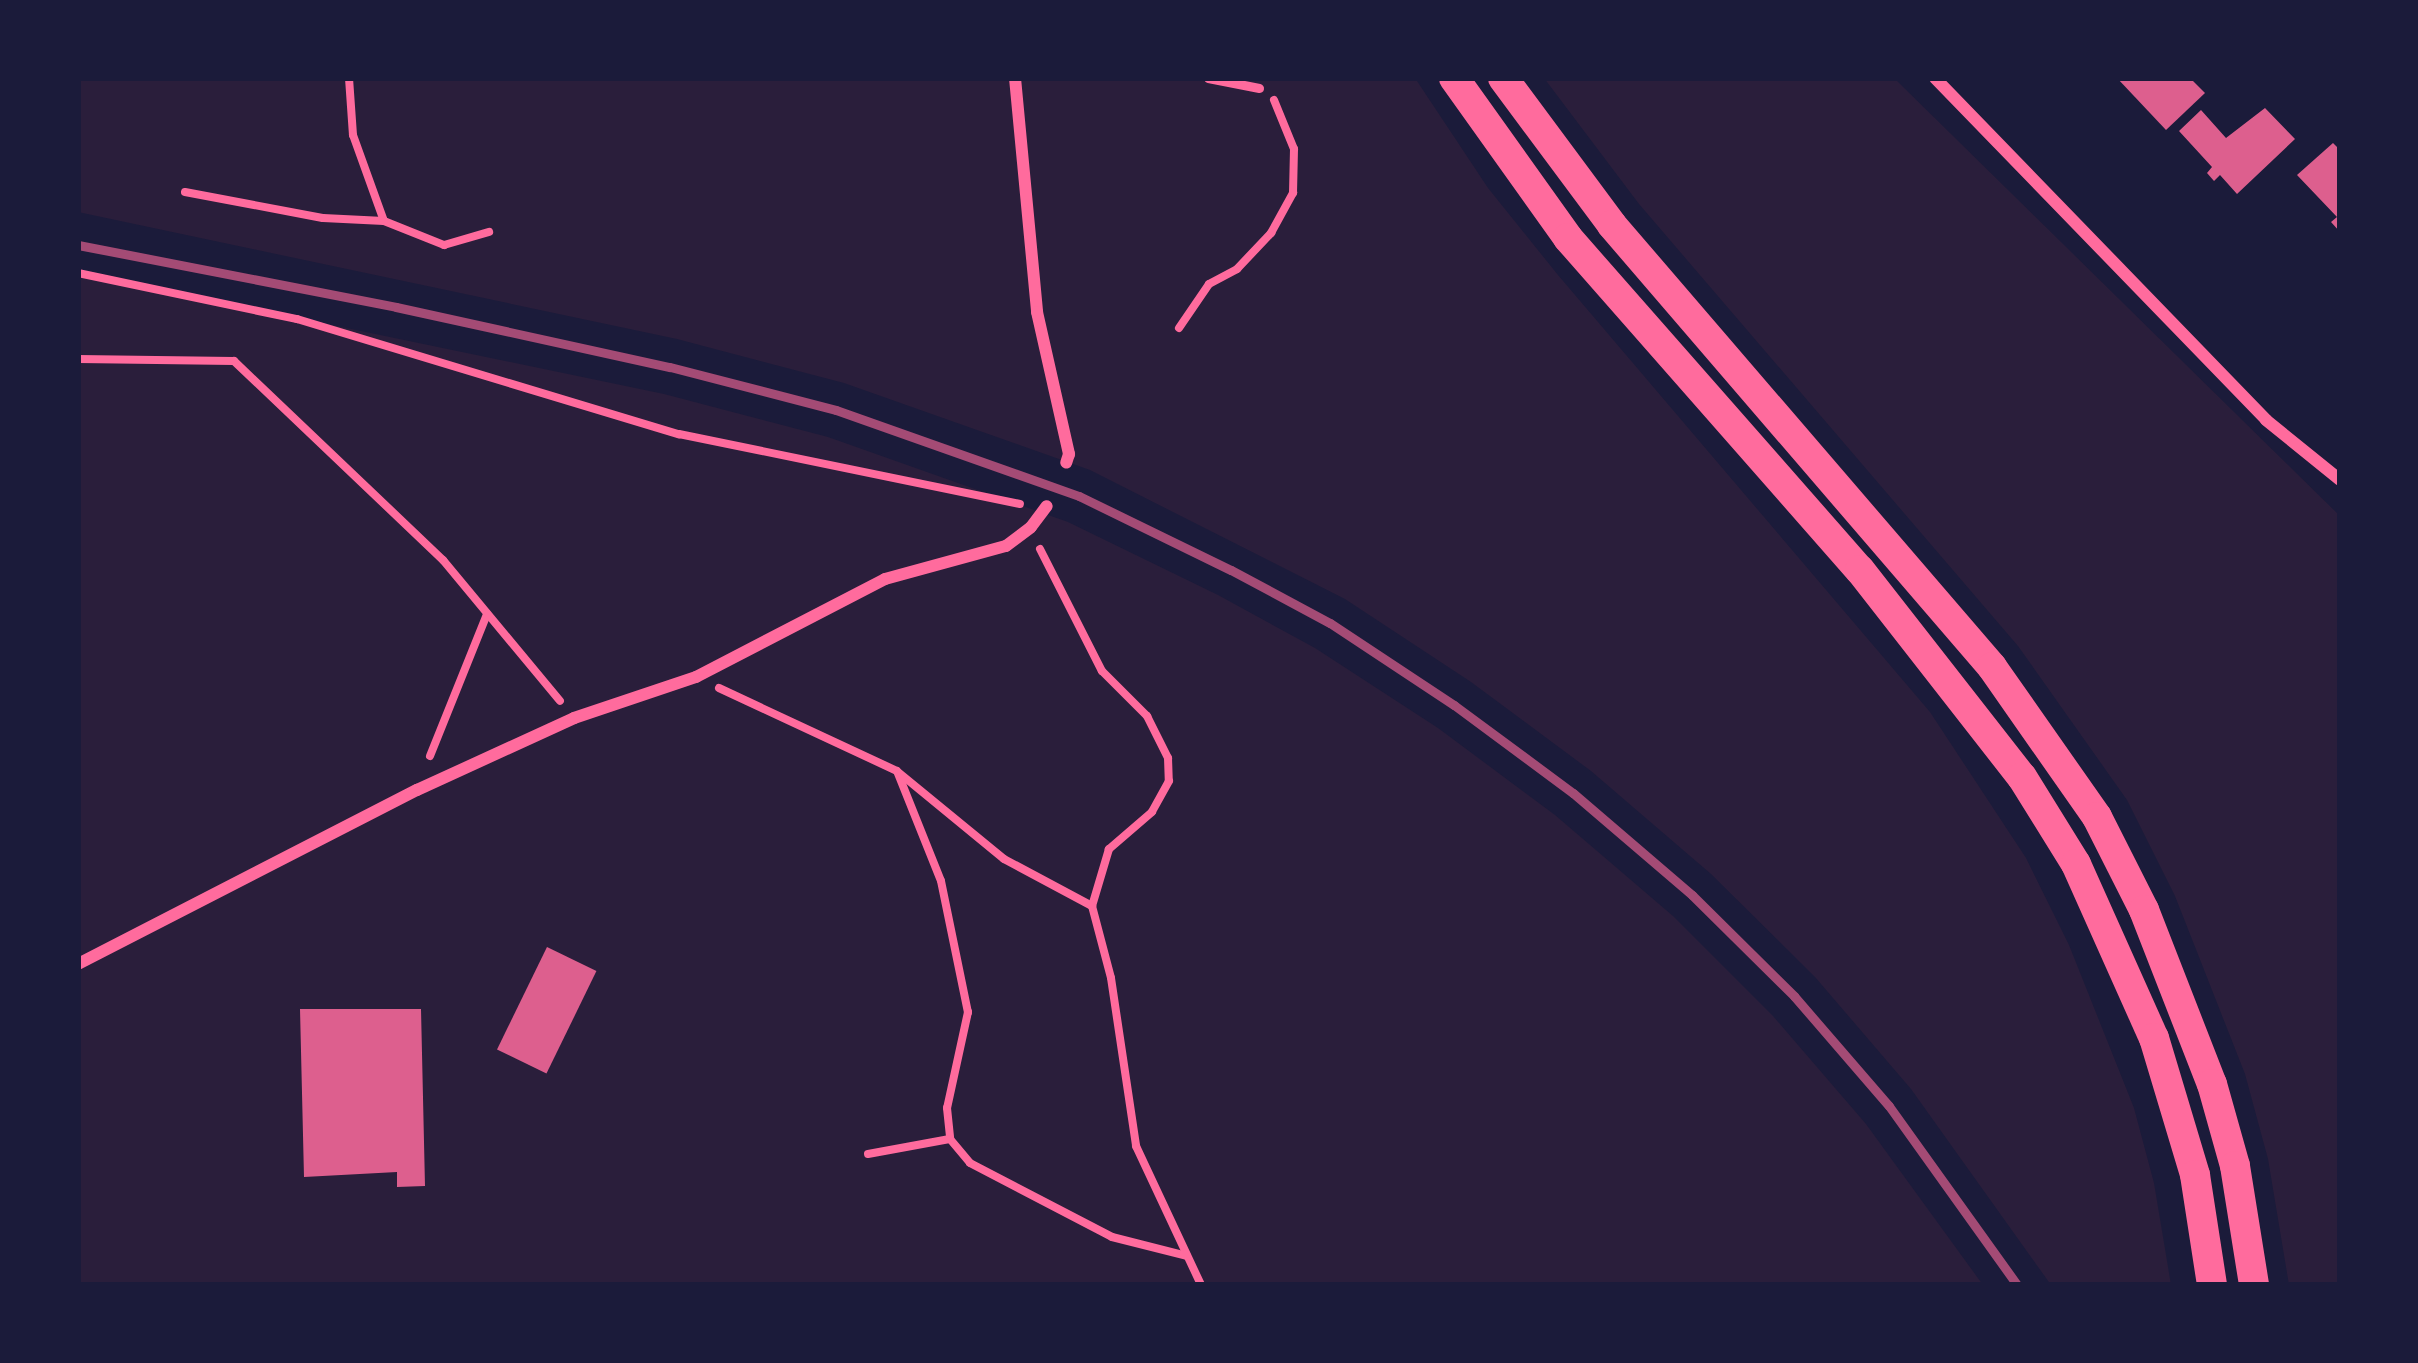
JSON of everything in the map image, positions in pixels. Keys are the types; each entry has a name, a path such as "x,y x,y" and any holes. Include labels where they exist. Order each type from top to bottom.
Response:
{"main road":[{"path":"1454,78 1568,238 1860,570 2022,777 2076,864 2155,1038 2195,1175 2212,1285"},
{"path":"1503,78 1612,225 1991,667 2097,818 2160,948 2212,1084 2235,1166 2254,1285"}],"street":[{"path":"1015,78 1037,313 1069,454 1066,463"},
{"path":"1935,78 2266,420 2340,480"},
{"path":"78,964 417,790 574,718 696,677 885,580 1006,546 1028,530 1046,507"}],"lane":[{"path":"1208,78 1259,88"}],"path":[{"path":"349,78 353,135 384,221"},
{"path":"1179,328 1209,284 1237,269 1271,233 1293,193 1294,149 1277,103 1259,88"},
{"path":"185,191 323,218 384,221 444,244 489,232"},
{"path":"78,273 297,319 699,439 1046,507"},
{"path":"78,359 234,361 443,560 574,718"},
{"path":"1028,530 1063,584 1102,671 1147,716 1168,758 1168,781 1152,812 1108,849 1092,906 1111,978 1136,1146 1201,1285"},
{"path":"417,790 488,613"},
{"path":"696,677 897,771 1004,859 1092,906"},
{"path":"897,771 941,881 968,1012 947,1108 950,1139 970,1162 1112,1237 1187,1256"},
{"path":"868,1154 950,1139"}],"shaded area":[{"path":"78,78 1415,78 1488,188 1558,275 1930,712 2026,858 2069,945 2134,1108 2154,1183 2171,1285 2051,1285 1911,1089 1815,977 1711,874 1591,771 1471,682 1345,599 1090,470 844,383 677,339 78,212"},
{"path":"1544,78 1894,78 2340,516 2340,1285 2289,1285 2268,1159 2245,1074 2175,896 2127,800 2018,646 1639,204"},
{"path":"78,272 664,394 828,437 1068,522 1218,595 1315,648 1438,728 1555,815 1673,916 1773,1016 1866,1124 1983,1285 78,1285"}],"building":[{"path":"2117,78 2190,78 2205,93 2166,130"},
{"path":"2265,108 2295,139 2237,194 2220,175 2214,181 2207,173 2212,167 2179,131 2201,110 2226,138"},
{"path":"2333,143 2337,147 2340,143 2340,232 2331,222 2337,217 2297,175"},
{"path":"547,947 596,971 546,1074 497,1049"},
{"path":"300,1009 421,1009 425,1186 397,1187 397,1172 304,1177"}],"railway":[{"path":"78,245 396,307 670,367 836,410 1079,496 1330,623 1454,705 1573,793 1692,895 1794,996 1889,1106 2017,1285"}]}
